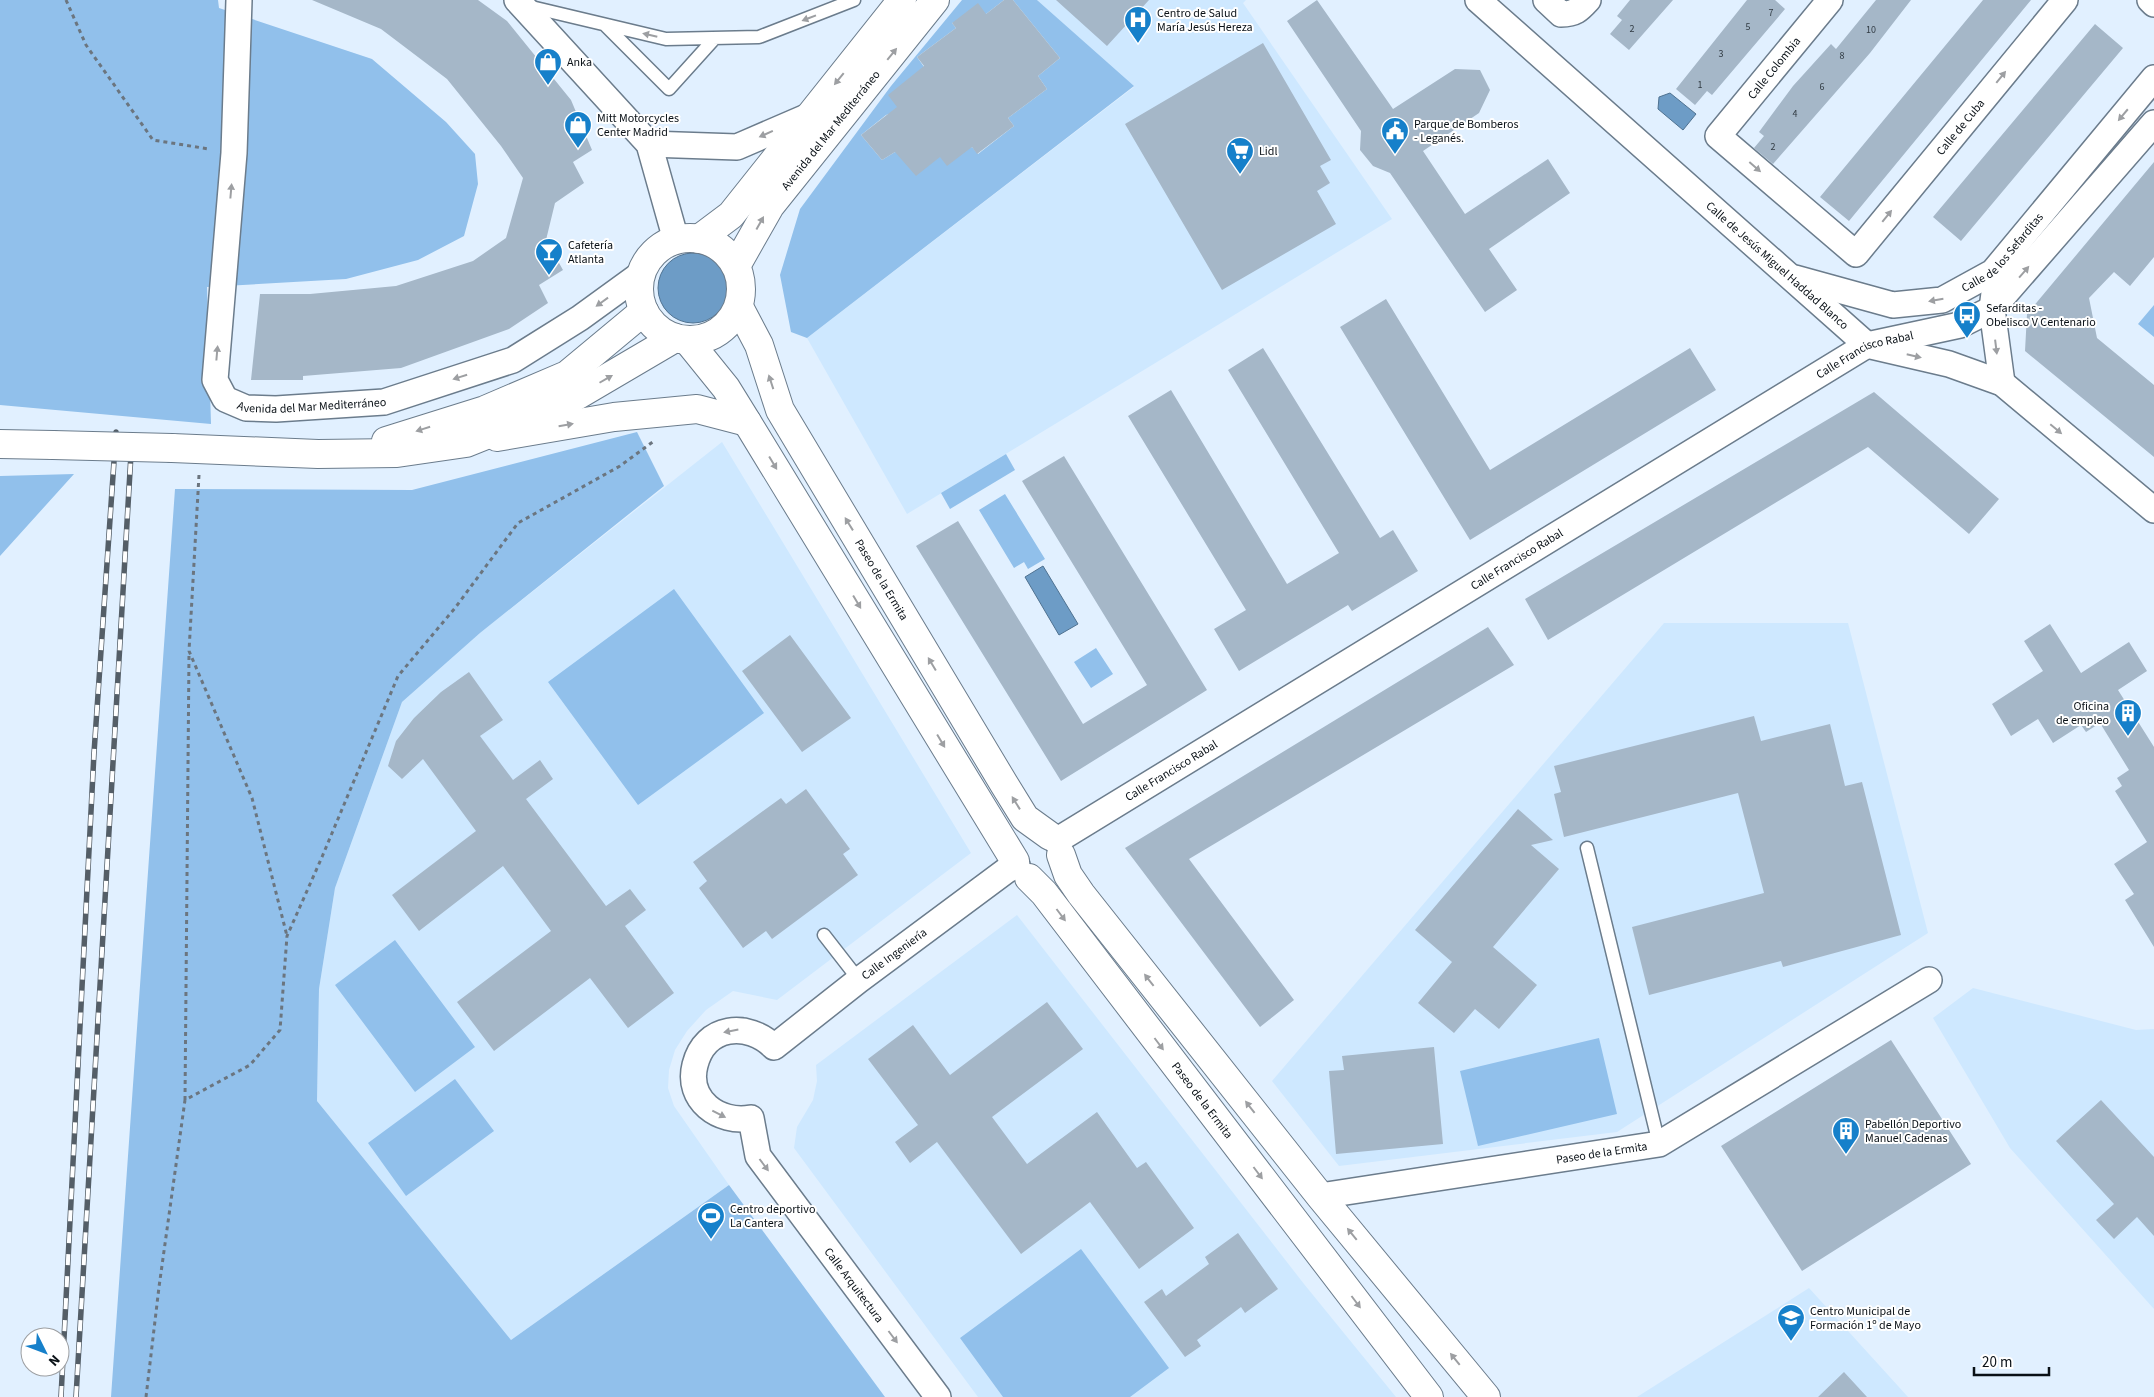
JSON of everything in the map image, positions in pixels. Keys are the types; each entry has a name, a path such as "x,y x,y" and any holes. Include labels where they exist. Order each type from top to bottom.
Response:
{"main road":[{"name":"Avenida del Mar Mediterráneo","path":"688,240 731,214 902,0"},
{"name":"Avenida del Mar Mediterráneo","path":"736,266 770,206 936,0"},
{"path":"688,240 714,244 727,253 736,266 742,293 739,307 731,321 719,332 704,339 682,340 662,333 644,312 639,286 642,273 650,258 662,247 688,240"},
{"name":"Paseo de la Ermita","path":"739,307 759,345 784,418 1025,818 1056,844"},
{"path":"351,452 485,410 567,376 644,312"},
{"path":"466,443 561,405 682,340"},
{"name":"Paseo de la Ermita","path":"682,340 726,388 1020,868 1044,892 1428,1397"},
{"path":"0,444 318,454 351,452 397,453 614,417 697,410 747,422"},
{"path":"1056,844 1060,863 1051,875 1044,878 1020,868 1018,846 1028,835 1043,834 1056,844 1068,875 1081,894 1320,1196 1486,1397"}],"street":[{"name":"Calle de Jesús Miguel Haddad Blanco","path":"1478,0 1867,345 1949,364 2002,383 2154,510"},
{"path":"1546,0 1561,14 1581,7"},
{"name":"Calle Colombia","path":"1830,0 1718,136 1856,254"},
{"name":"Calle de Cuba","path":"1856,254 2065,0"},
{"path":"2150,0 2154,4"},
{"path":"520,2 649,144 688,240"},
{"name":"Avenida del Mar Mediterráneo","path":"242,3 234,153 215,380 225,399 246,408 276,409 384,402 513,360 580,318 642,273"},
{"name":"Calle de los Sefarditas","path":"1790,276 1893,305 1942,300 1993,272 2154,78"},
{"name":"Avenida del Mar Mediterráneo","path":"649,144 737,147 811,115"},
{"path":"1992,309 2154,123"},
{"path":"2000,264 1992,309 2002,383"},
{"path":"1867,345 1893,305"},
{"name":"Calle Francisco Rabal","path":"1056,844 1867,345 1960,325 1992,309"},
{"name":"Calle Ingeniería","path":"751,1118 727,1119 707,1107 696,1090 694,1078 695,1065 699,1053 707,1043 717,1035 728,1031 742,1030 754,1032 765,1038 774,1047 859,980 1007,870 1020,868"},
{"name":"Paseo de la Ermita","path":"1320,1196 1659,1144 1930,980"},
{"name":"Calle Arquitectura","path":"751,1118 758,1156 938,1397"}],"lane":[{"path":"520,2 666,39 758,37 854,0"},
{"path":"605,25 669,89 715,38"},
{"path":"1587,848 1659,1144"},
{"path":"824,935 859,980"}],"path":[{"path":"66,0 86,46 153,140 234,153"},
{"path":"287,936 398,676 455,608 518,523 620,466 658,438"},
{"path":"146,1397 158,1287 185,1100 189,651 201,450"},
{"path":"185,1100 250,1065 280,1030 287,936 252,798 189,651"}],"shaded area":[{"path":"0,0 218,0 219,8 372,59 446,122 475,154 478,184 464,236 418,260 346,279 207,287 211,424 0,405"},
{"path":"962,0 1004,0 986,14 952,23 956,28 917,57 924,67 900,110 886,115 861,135 882,160 895,152 940,157 972,147 978,154 1014,126 1008,118 1047,89 1038,76 1060,58 1013,0 1037,0 1134,86 807,338 791,332 780,275 800,209 891,86"},
{"path":"1037,0 1246,0 1243,3 1392,219 907,514 807,338 1134,87"},
{"path":"1670,93 1696,114 1683,130 1658,109 1659,97"},
{"path":"693,253 706,256 718,263 725,275 728,288 725,301 718,313 706,320 693,323 680,320 668,313 661,301 658,288 661,275 668,263 680,256"},
{"path":"2154,305 2154,337 2138,324"},
{"path":"637,432 664,486 480,633 402,702 335,888 319,989 317,1101 511,1340 729,1185 885,1397 111,1397 175,489 412,490"},
{"path":"722,442 971,853 777,1000 733,991 706,1010 687,1031 675,1050 669,1070 668,1088 674,1106 729,1185 511,1340 317,1101 319,989 335,888 402,702 480,633"},
{"path":"1006,454 1015,470 950,509 941,493"},
{"path":"74,474 0,556 0,476"},
{"path":"1005,494 1045,559 1028,569 1024,562 1014,568 979,510"},
{"path":"1043,566 1078,624 1059,635 1025,577"},
{"path":"674,589 764,713 638,805 548,682"},
{"path":"1664,623 1848,623 1928,933 1617,1132 1339,1166 1272,1081"},
{"path":"1096,648 1113,674 1091,688 1074,662"},
{"path":"1017,915 1304,1284 1396,1397 978,1397 794,1148 797,1127 813,1100 817,1081 816,1065"},
{"path":"395,940 475,1047 415,1092 335,985"},
{"path":"1973,988 2136,1030 2154,1029 2154,1309 2010,1148 1933,1018"},
{"path":"1599,1038 1617,1114 1478,1146 1460,1071"},
{"path":"455,1079 494,1131 406,1196 368,1143"},
{"path":"1081,1249 1169,1368 1130,1397 1003,1397 960,1338"},
{"name":"Centro Municipal de Formación 1º de Mayo","path":"1809,1288 1908,1397 1637,1397"}],"building":[{"path":"312,0 478,0 507,21 571,100 592,150 573,162 584,183 555,203 546,240 563,270 539,285 548,303 509,329 401,368 303,376 303,380 251,380 260,294 310,294 396,286 473,261 506,238 523,178 501,146 447,79 381,29"},
{"path":"1004,0 1013,0 1060,58 1038,76 1047,89 1008,118 1014,126 977,154 972,147 947,166 940,157 916,176 895,152 882,160 861,135 897,107 888,95 924,66 917,57 956,28 952,23 978,3 986,14"},
{"path":"1056,0 1149,0 1107,46"},
{"name":"Parque de Bomberos - Leganés.","path":"1317,0 1393,109 1455,69 1480,70 1490,90 1479,113 1423,151 1465,214 1548,159 1570,193 1489,249 1517,290 1485,312 1390,173 1373,166 1360,150 1361,131 1287,21"},
{"path":"1630,0 1673,0 1629,50 1610,34 1622,20 1617,16"},
{"path":"1747,0 1775,0 1785,9 1712,95 1707,91 1695,105 1676,89"},
{"path":"1876,0 1911,0 1870,53 1773,164 1754,148 1764,136 1759,132 1793,86 1831,44 1836,49"},
{"path":"1983,0 2031,0 1849,221 1820,197"},
{"path":"2095,24 2123,48 1961,241 1933,217"},
{"name":"Lidl","path":"1263,43 1331,160 1320,166 1330,183 1317,191 1336,224 1222,290 1125,124"},
{"path":"2154,162 2154,257 2130,286 2114,272 2089,298 2097,338 2154,385 2154,457 2025,351 2027,314"},
{"path":"1386,299 1490,470 1690,348 1716,390 1470,540 1340,327"},
{"path":"1263,348 1380,538 1393,530 1418,571 1352,611 1348,605 1239,671 1214,629 1246,610 1128,416 1171,390 1287,584 1339,553 1228,370"},
{"path":"1874,392 1999,499 1969,534 1868,447 1548,640 1525,599"},
{"path":"1064,456 1207,690 1061,781 916,546 958,521 1083,724 1147,685 1022,481"},
{"name":"Oficina de empleo","path":"2050,624 2081,673 2129,642 2147,671 2118,690 2154,747 2154,947 2125,900 2134,894 2114,864 2147,842 2115,791 2122,786 2117,778 2129,770 2100,723 2086,732 2081,725 2053,743 2038,719 2011,736 1992,704 2043,671 2024,641"},
{"path":"1488,627 1514,665 1189,859 1294,1000 1260,1027 1125,848"},
{"path":"790,635 851,718 802,752 742,671"},
{"path":"469,672 503,720 480,736 513,780 540,760 553,779 526,799 606,906 630,889 646,910 625,926 674,993 628,1028 590,978 494,1051 457,1002 551,931 503,866 419,931 392,895 476,831 423,759 402,779 388,766 396,741 414,718 441,692"},
{"path":"1754,716 1761,741 1830,724 1845,786 1862,782 1901,935 1783,967 1781,961 1649,995 1632,927 1764,893 1738,793 1564,837 1554,794 1561,792 1554,766"},
{"path":"806,789 850,849 843,854 858,875 772,939 766,931 743,948 699,888 707,881 693,862 781,798 786,804"},
{"path":"1518,809 1553,840 1531,845 1559,869 1493,947 1537,985 1499,1029 1475,1009 1454,1033 1418,1003 1452,962 1415,930"},
{"path":"1047,1002 1083,1049 992,1117 1027,1164 1097,1112 1137,1168 1146,1162 1194,1228 1139,1269 1090,1202 1021,1254 937,1142 910,1163 895,1142 918,1125 868,1059 913,1025 950,1075"},
{"name":"Pabellón Deportivo Manuel Cadenas","path":"1891,1040 1971,1164 1802,1271 1721,1146"},
{"path":"1434,1047 1443,1144 1336,1154 1329,1071 1344,1070 1342,1056"},
{"path":"2101,1100 2154,1157 2154,1236 2137,1217 2114,1239 2096,1220 2114,1204 2056,1141"},
{"path":"1238,1233 1278,1289 1245,1313 1241,1307 1197,1340 1201,1346 1185,1357 1144,1302 1162,1289 1166,1296 1209,1264 1205,1257"},
{"path":"1844,1372 1867,1397 1818,1397"}],"railway":[{"path":"61,1397 94,753 116,432"},
{"path":"76,1397 132,437"}],"place":[{"name":"Centro de Salud María Jesús Hereza","path":"1138,44"},
{"name":"Anka","path":"548,86"},
{"name":"Mitt Motorcycles Center Madrid","path":"578,149"},
{"name":"Parque de Bomberos - Leganés.","path":"1395,155"},
{"name":"Lidl","path":"1240,175"},
{"name":"Cafetería Atlanta","path":"549,276"},
{"name":"Sefarditas - Obelisco V Centenario","path":"1967,339"},
{"name":"Oficina de empleo","path":"2128,737"},
{"name":"Pabellón Deportivo Manuel Cadenas","path":"1846,1155"},
{"name":"Centro deportivo La Cantera","path":"711,1240"},
{"name":"Centro Municipal de Formación 1º de Mayo","path":"1791,1342"}]}
